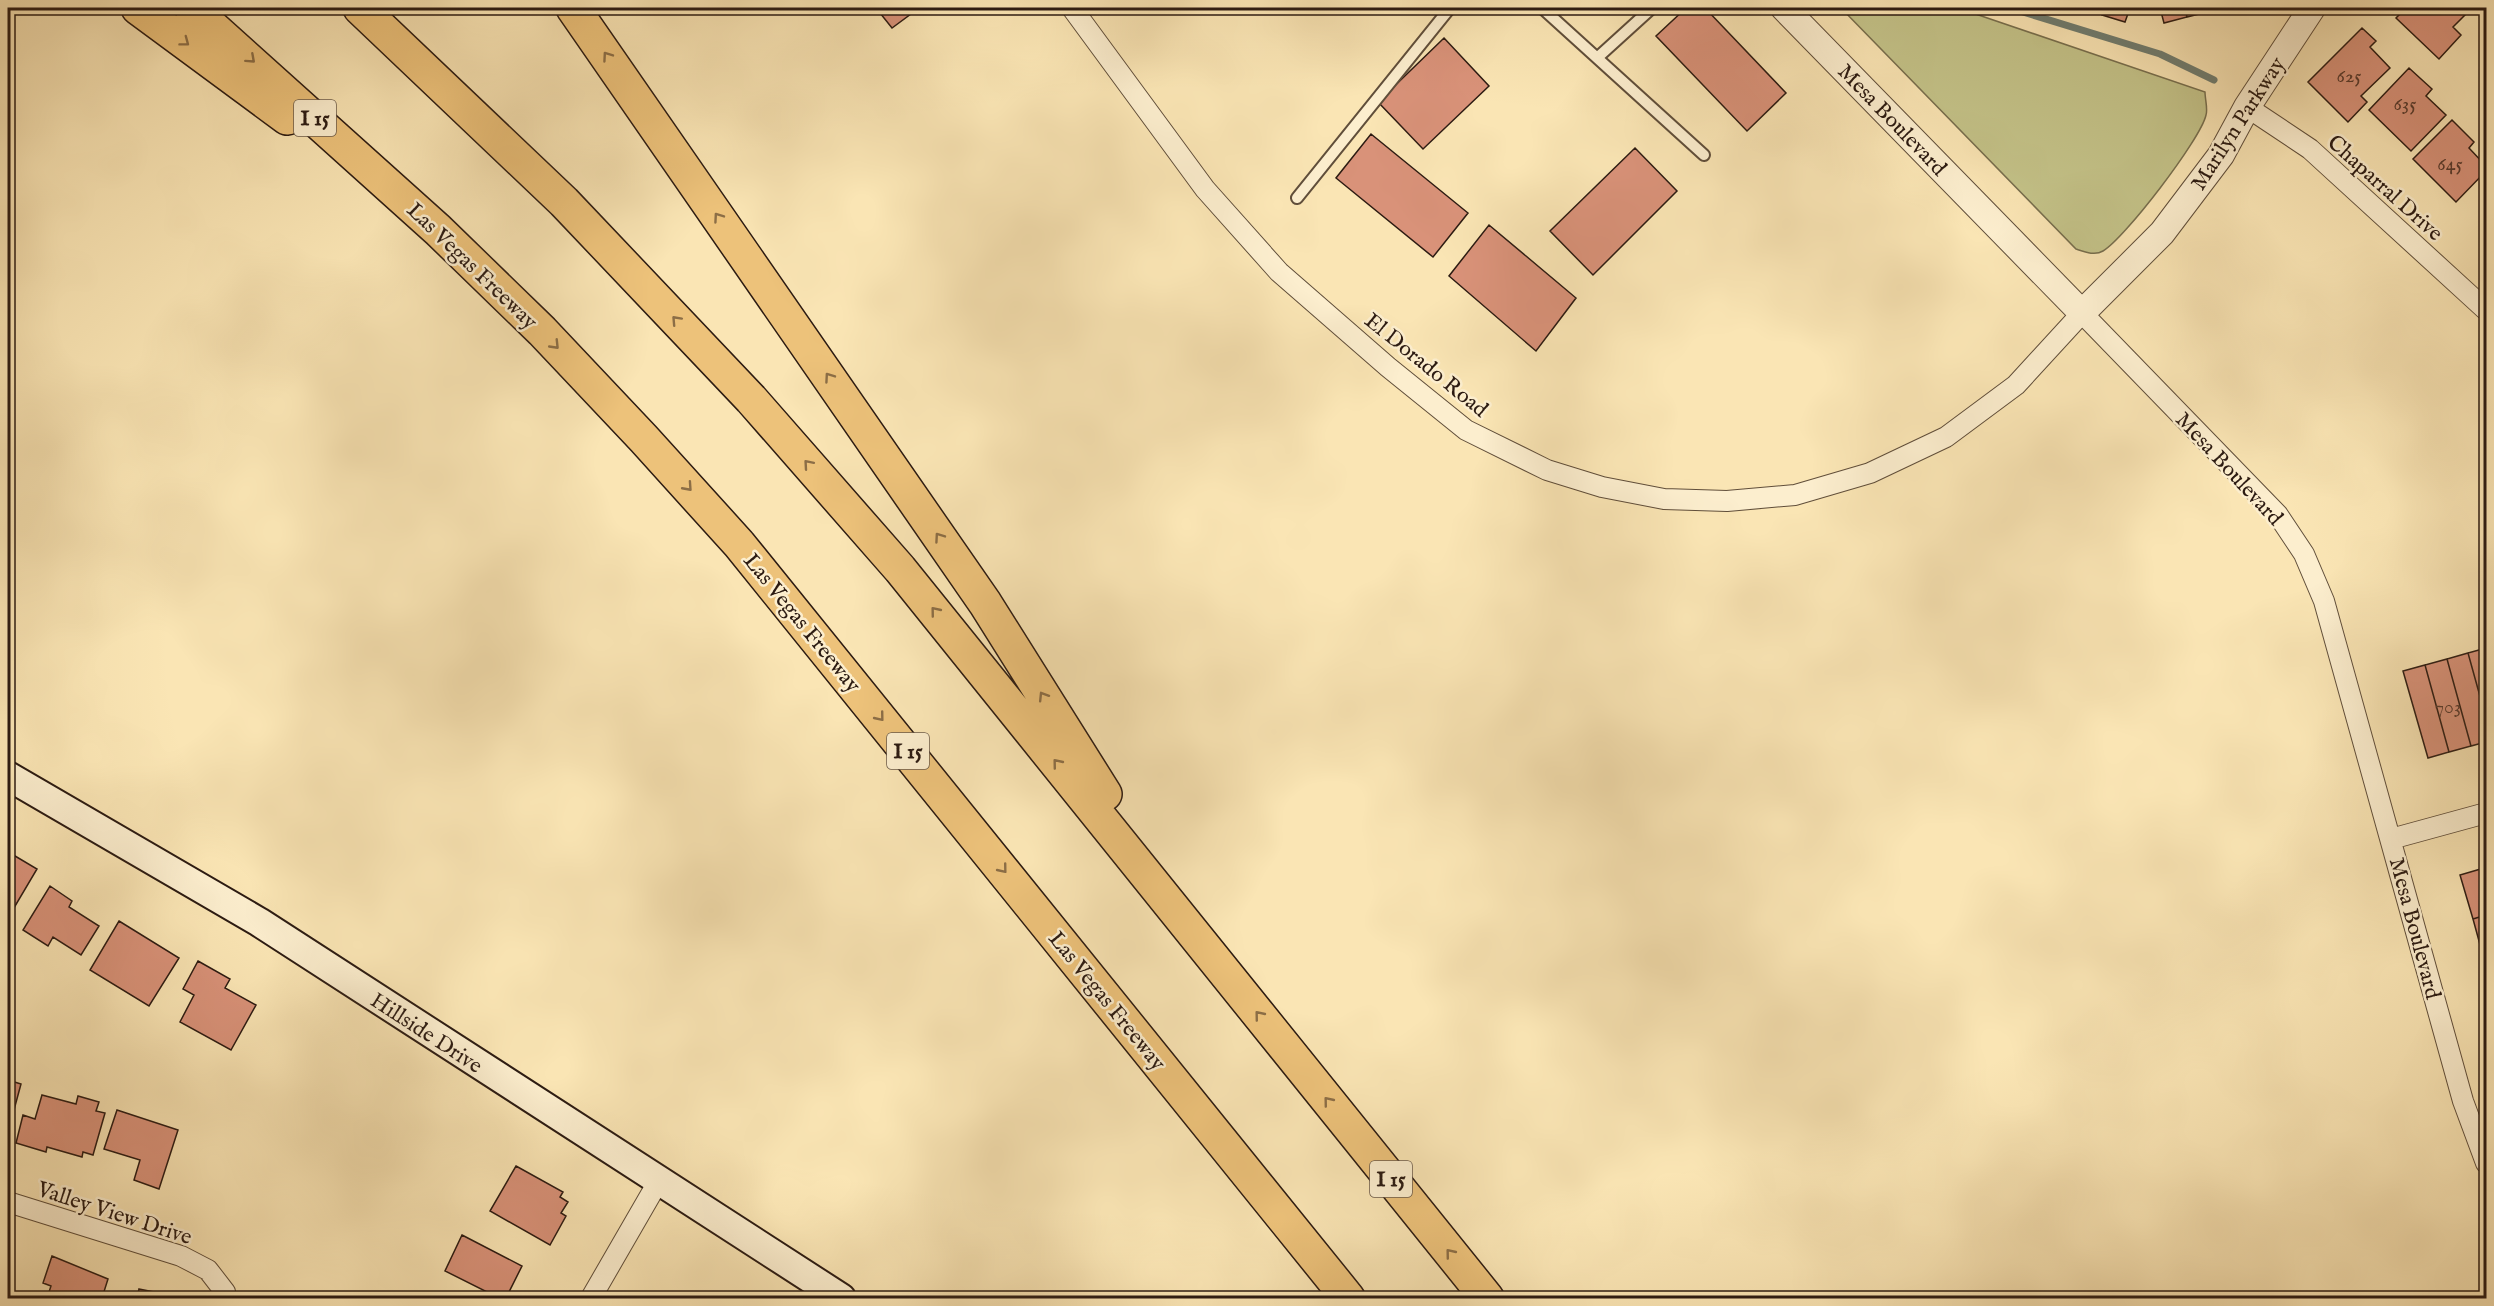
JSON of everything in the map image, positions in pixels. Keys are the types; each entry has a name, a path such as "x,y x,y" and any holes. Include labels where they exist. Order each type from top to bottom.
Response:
{"highway":[{"path":"138,8 438,230"},
{"name":"Las Vegas Freeway","path":"191,8 438,230 549,339 740,544 1348,1299"},
{"name":"I 15","path":"360,8 564,202 751,399 900,569 1487,1299"},
{"path":"573,8 985,603 1186,923"}],"main road":[{"name":"Hillside Drive","path":"8,776 259,922 841,1299"}],"street":[{"name":"El Dorado Road","path":"1072,8 1205,189 1279,272 1388,367 1466,430 1547,470 1591,484 1664,499 1726,501 1795,495 1870,473 1946,437 2016,385 2082,313"},
{"name":"Mesa Boulevard","path":"1784,8 2278,515 2304,554 2324,601 2463,1101 2487,1163"},
{"name":"Marilyn Parkway","path":"2082,313 2162,233 2221,155 2247,107 2312,8"},
{"name":"Chaparral Drive","path":"2247,107 2310,149 2487,310"},
{"path":"2391,839 2487,813"},
{"path":"591,1299 658,1182"},
{"name":"Valley View Drive","path":"8,1202 181,1256 208,1270 225,1292 226,1299"}],"lane":[{"path":"1297,198 1450,8"},
{"path":"1542,8 1704,155"},
{"path":"1597,58 1652,8"}],"shaded area":[{"path":"1841,8 1958,8 2205,92 2206,115 2191,145 2177,165 2144,209 2113,243 2100,252 2093,253 2076,249"}],"building":[{"path":"876,8 919,8 892,28"},
{"path":"1686,8 1705,8 1786,93 1747,131 1656,36"},
{"path":"2105,8 2130,8 2125,22 2102,15"},
{"path":"2160,8 2185,8 2187,17 2164,23"},
{"path":"2185,8 2210,8 2211,11 2187,17"},
{"path":"2406,8 2472,8 2453,27 2461,35 2439,59 2396,18"},
{"path":"2362,28 2376,41 2370,47 2390,68 2361,96 2367,102 2348,122 2308,82"},
{"path":"1444,38 1489,86 1423,149 1378,102"},
{"path":"2409,68 2432,89 2426,96 2446,115 2411,151 2369,110"},
{"path":"2452,120 2474,142 2469,148 2486,166 2486,171 2456,202 2413,159"},
{"path":"1371,134 1468,213 1433,257 1336,178"},
{"path":"1635,148 1677,191 1593,275 1550,231"},
{"path":"1489,225 1576,298 1536,351 1449,276"},
{"path":"2486,648 2486,718 2468,653"},
{"path":"2468,653 2486,718 2486,742 2471,746 2447,659"},
{"path":"2447,659 2471,746 2449,752 2425,665"},
{"path":"2425,665 2449,752 2428,758 2403,671"},
{"path":"10,853 37,869 8,918 8,858"},
{"path":"2484,868 2486,915 2473,919 2460,875"},
{"path":"50,886 72,901 69,907 99,926 81,955 53,937 48,946 23,930"},
{"path":"2486,915 2486,963 2485,963 2473,919"},
{"path":"119,921 179,958 149,1006 90,970"},
{"path":"198,961 230,979 225,988 256,1005 231,1050 180,1022 194,995 183,989"},
{"path":"8,1080 21,1084 8,1132"},
{"path":"42,1095 76,1104 78,1096 99,1102 96,1111 105,1113 93,1155 83,1152 82,1157 47,1147 46,1152 16,1143 23,1115 35,1119"},
{"path":"117,1110 178,1130 159,1189 134,1180 140,1160 104,1149"},
{"path":"516,1166 563,1192 560,1197 568,1202 561,1213 566,1216 550,1245 490,1211"},
{"path":"462,1235 522,1266 506,1298 499,1298 445,1271"},
{"path":"52,1256 108,1279 102,1298 47,1298 51,1286 43,1283"},
{"path":"139,1289 175,1296 175,1298 137,1298"}],"waterway":[{"path":"2010,8 2160,54 2214,80"}]}
